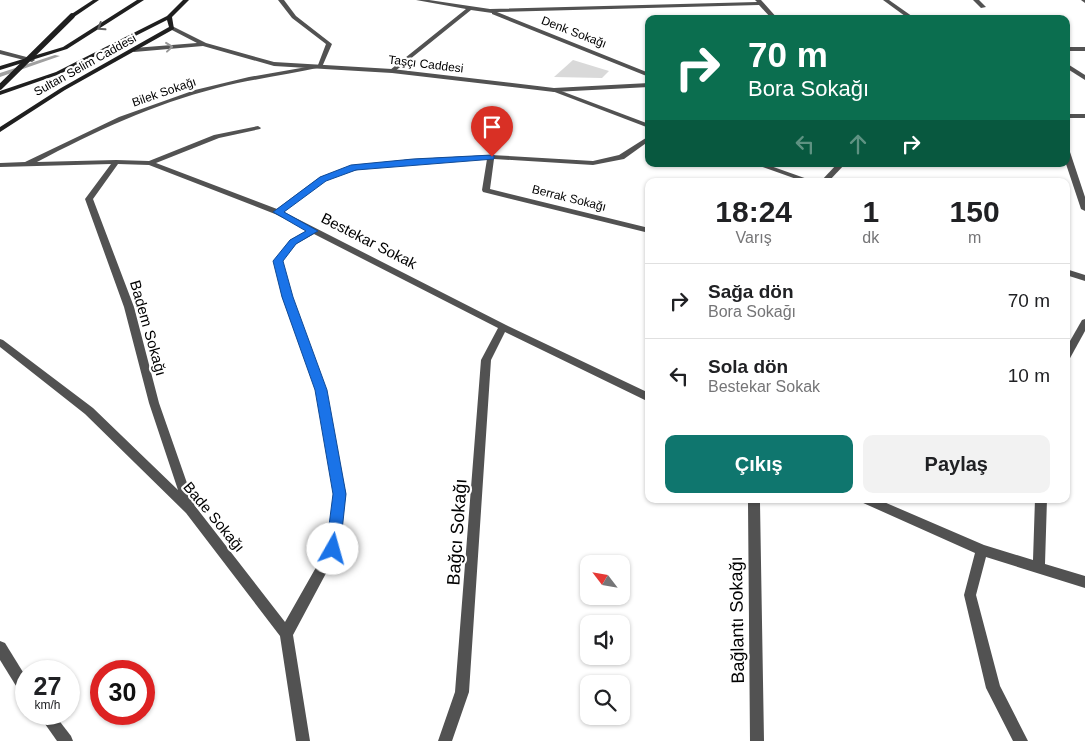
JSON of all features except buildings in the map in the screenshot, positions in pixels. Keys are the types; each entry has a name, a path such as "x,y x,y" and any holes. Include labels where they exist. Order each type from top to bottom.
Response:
{"main road":[{"name":"Sultan Selim Caddesi","path":"0,87 72,16 96,0"},
{"path":"0,68 32,60 84,39 141,0"},
{"path":"0,93 58,73 169,17 186,0"},
{"path":"169,17 172,28"},
{"name":"Sultan Selim Caddesi","path":"0,130 63,88 172,28"}],"street":[{"path":"281,0 294,17 329,44 320,66"},
{"path":"419,0 490,11 561,5 760,1 772,15"},
{"path":"886,0 907,15"},
{"path":"976,0 983,7"},
{"path":"392,71 469,9"},
{"name":"Denk Sokağı","path":"490,11 645,72"},
{"name":"Taşçı Caddesi","path":"172,28 204,44 274,64 392,71 554,90 645,85"},
{"name":"Taşçı Caddesi","path":"134,50 204,44"},
{"path":"1070,50 1085,49"},
{"path":"0,52 32,60"},
{"name":"Bilek Sokağı","path":"24,165 100,126 180,96 240,80 320,66"},
{"path":"1070,68 1085,78"},
{"path":"554,90 645,124"},
{"path":"1070,116 1085,116"},
{"path":"150,163 184,147 235,130 258,128"},
{"path":"278,212 323,179 354,167 413,161 492,157 592,163 621,157 645,141"},
{"name":"Berrak Sokağı","path":"492,157 486,190 645,230"},
{"name":"Badem Sokağı","path":"116,162 89,200 129,307 154,403 190,509"},
{"name":"Bestekar Sokak","path":"0,165 150,163 278,212 503,327 645,396"},
{"path":"1070,164 1085,209"},
{"path":"767,167 800,178"},
{"path":"828,178 838,167"},
{"path":"286,634 333,549 340,494 321,390 287,297 278,261 293,242 313,231"},
{"path":"1070,273 1085,278"},
{"path":"1070,351 1085,322"},
{"name":"Bağcı Sokağı","path":"445,741 462,692 479,479 486,360 503,327"},
{"path":"1070,337 1077,338"},
{"name":"Bade Sokağı","path":"0,342 90,411 190,509 286,634 303,741"},
{"name":"Bağlantı Sokağı","path":"754,503 757,741"},
{"path":"874,503 982,550 1085,582"},
{"path":"1039,568 1041,503"},
{"path":"982,550 970,595 994,688 1021,741"},
{"path":"0,648 15,672"},
{"path":"54,725 66,741"}],"shaded area":[{"path":"573,60 609,71 602,78 554,77"}],"waterway":[{"path":"0,75 57,56"}],"route":[{"path":"333,549 340,494 321,390 287,297 278,261 293,242 313,231 278,212 323,179 354,167 413,161 492,157"}]}
